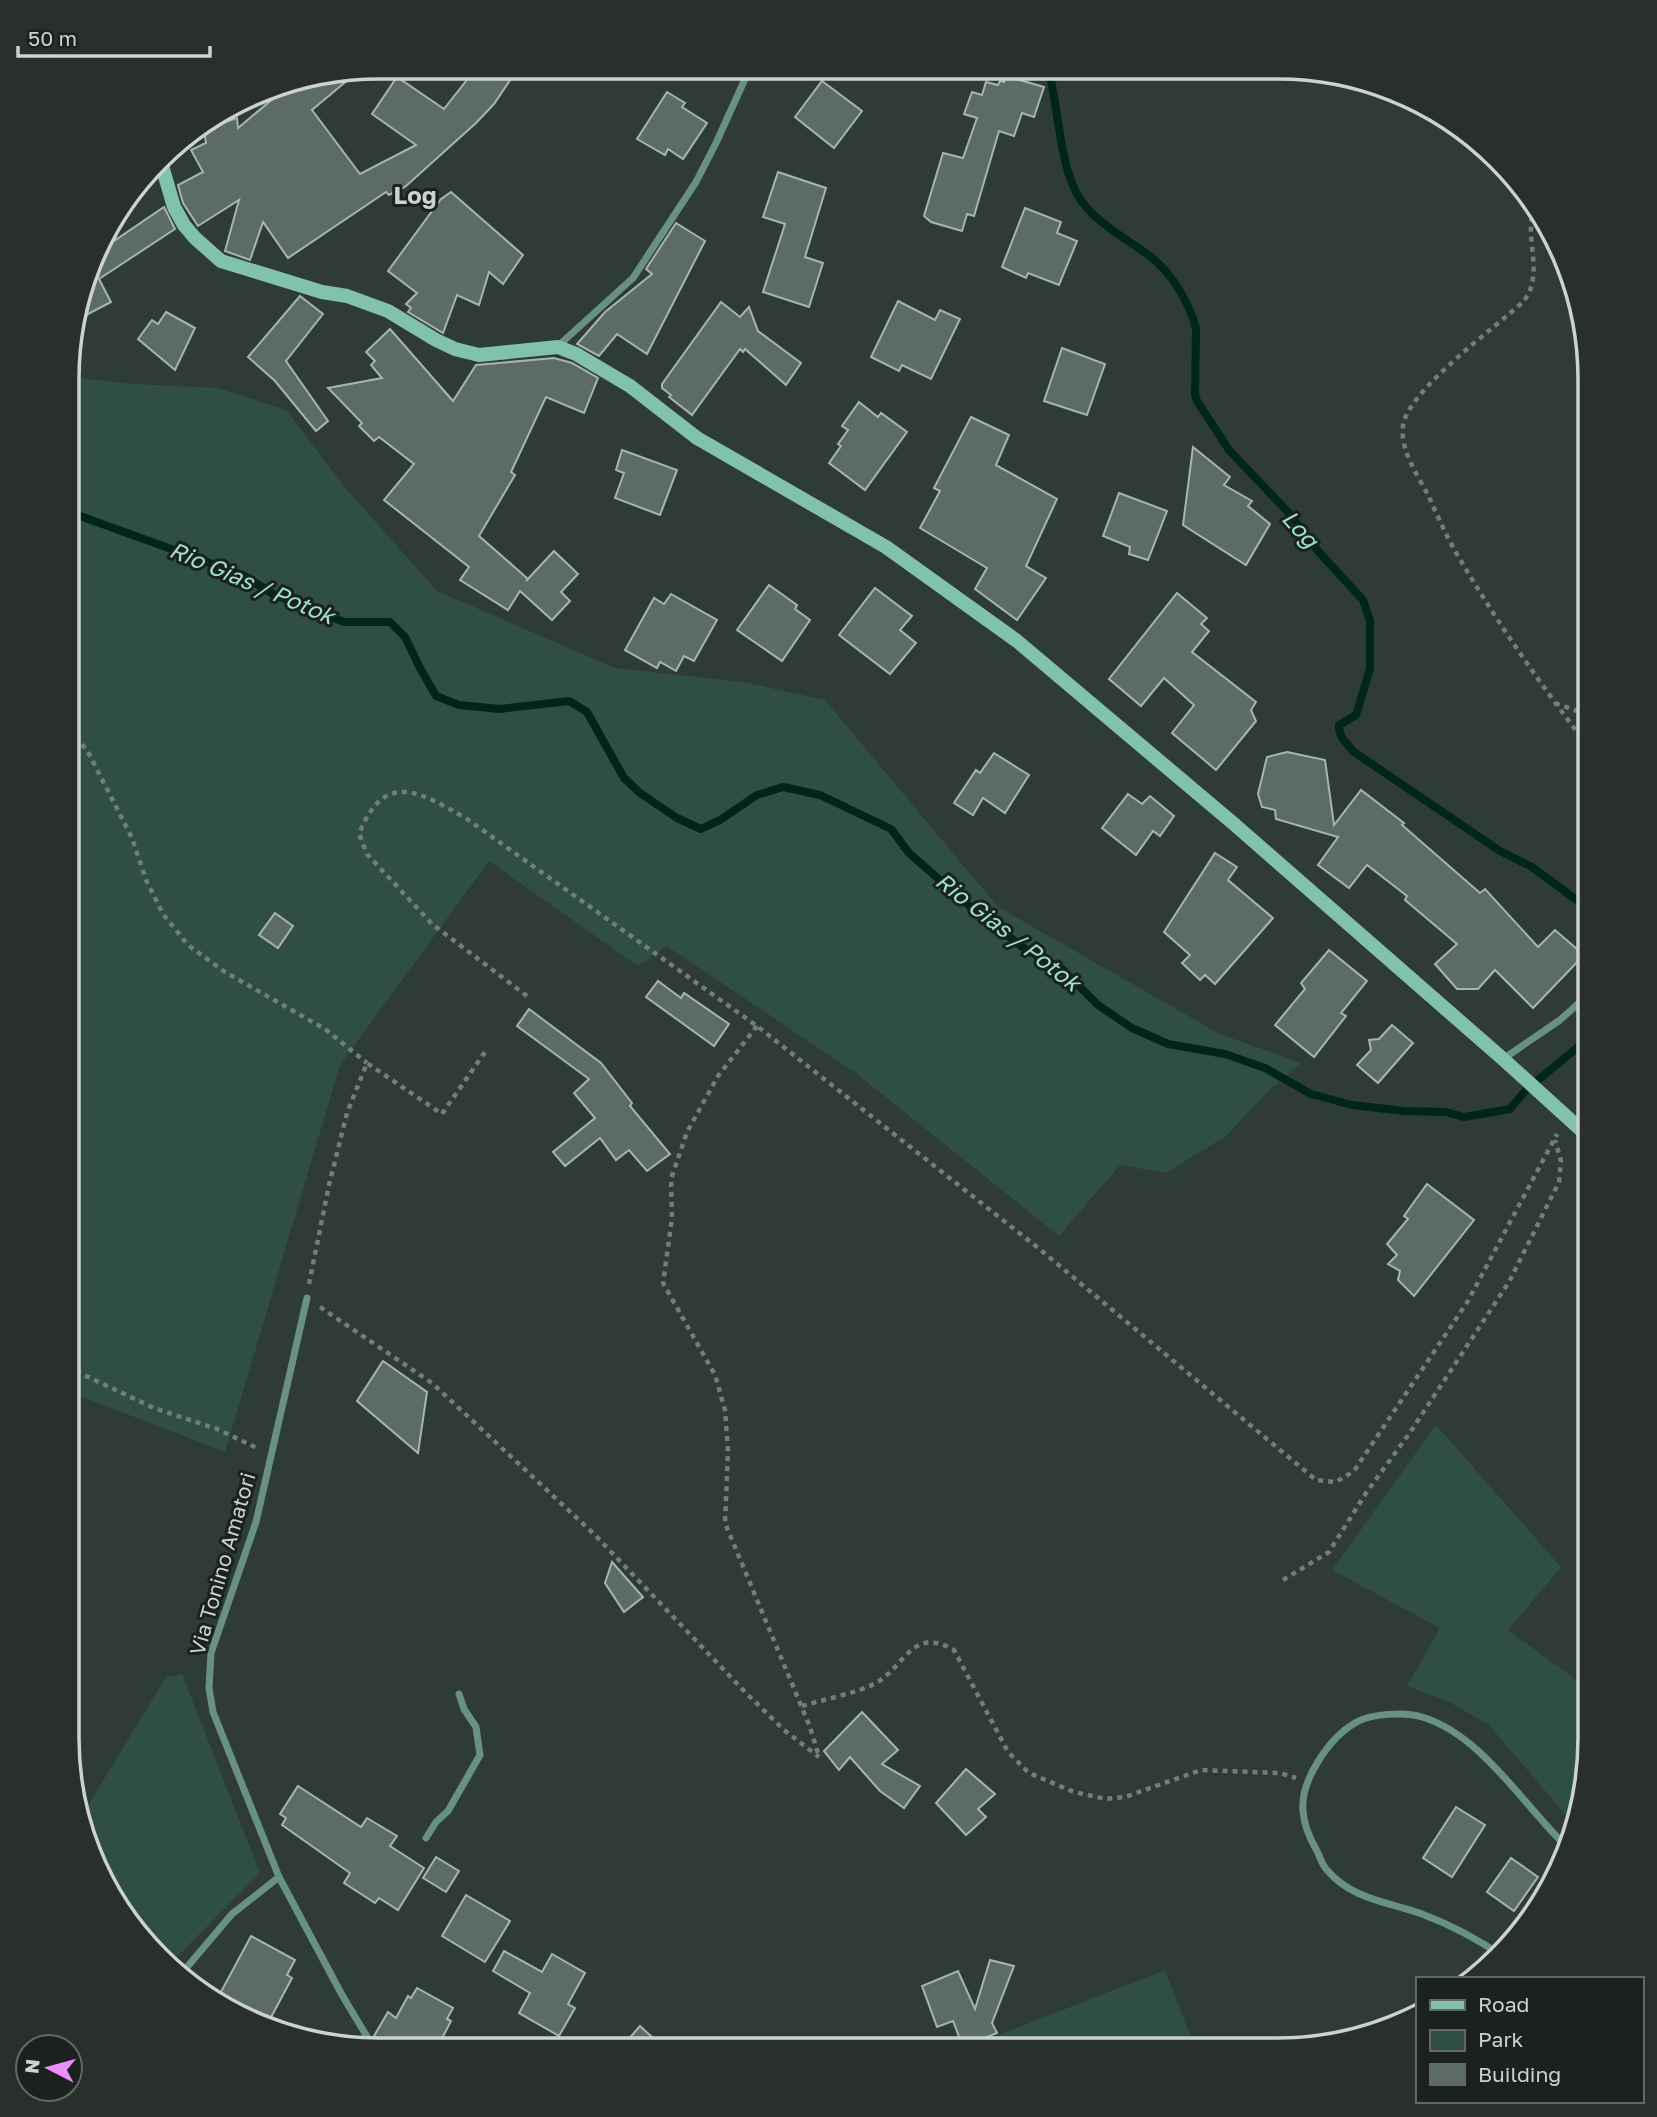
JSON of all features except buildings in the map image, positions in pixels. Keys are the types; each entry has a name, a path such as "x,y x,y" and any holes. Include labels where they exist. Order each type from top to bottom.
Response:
{"street":[{"path":"558,347 633,278 696,181 745,79"},
{"path":"163,171 174,207 184,225 195,239 221,261 322,292 358,299 388,311 455,349 479,355 558,347 576,354 630,386 697,438 886,547 1017,642 1234,824 1578,1128"},
{"path":"1503,1059 1560,1020 1578,1004"},
{"name":"Via Tonino Amatori","path":"307,1298 256,1522 211,1653 209,1688 213,1712 279,1877 367,2038"},
{"path":"426,1838 436,1822 448,1811 480,1755 476,1727 464,1709 459,1694"},
{"path":"1492,1948 1474,1936 1420,1914 1359,1896 1327,1870 1309,1837 1302,1810 1307,1781 1327,1748 1356,1722 1390,1713 1422,1717 1458,1734 1498,1772 1560,1840"},
{"path":"186,1968 232,1914 279,1877"}],"path":[{"path":"1532,219 1531,287 1523,302 1427,386 1413,403 1404,421 1402,436 1409,458 1459,559 1518,653 1578,733"},
{"path":"1554,702 1578,711"},
{"path":"79,742 87,750 132,838 146,880 163,914 188,945 225,972 325,1029 367,1063 442,1114 487,1049"},
{"path":"527,996 432,924 367,854 359,834 366,815 380,799 400,791 427,797 467,820 757,1026 1037,1247 1316,1480 1336,1482 1354,1471 1468,1301 1566,1118"},
{"path":"367,1063 347,1113 329,1185 307,1298 432,1383 594,1534 747,1695 784,1730 819,1757 802,1706 725,1523 728,1451 725,1410 715,1375 663,1283 672,1218 671,1179 687,1132 718,1076 757,1026"},
{"path":"1283,1580 1329,1552 1509,1282 1559,1182 1561,1161 1555,1139"},
{"path":"79,1373 154,1408 217,1429 272,1455"},
{"path":"802,1706 873,1684 890,1674 911,1648 929,1643 943,1644 954,1650 1008,1752 1029,1773 1074,1793 1106,1799 1125,1797 1201,1770 1280,1773 1307,1781"}],"green space":[{"path":"79,378 218,388 286,410 347,490 437,591 615,668 743,682 825,700 998,907 1220,1034 1301,1063 1266,1093 1226,1136 1166,1173 1120,1165 1059,1236 857,1074 667,946 638,966 489,861 340,1065 225,1452 80,1396"},
{"path":"1436,1425 1561,1567 1508,1630 1578,1681 1578,1758 1568,1817 1488,1724 1449,1702 1407,1686 1440,1628 1332,1570"},
{"path":"182,1674 260,1873 175,1958 153,1936 119,1888 102,1853 87,1807 166,1677"},
{"path":"1165,1970 1191,2038 991,2038"}],"waterway":[{"name":"Log","path":"1051,79 1068,171 1080,199 1104,224 1159,264 1173,280 1189,309 1196,329 1197,401 1229,450 1288,512 1318,551 1363,600 1370,621 1370,669 1356,715 1339,725 1344,740 1354,752 1500,851 1532,867 1578,901"},
{"name":"Rio Gias / Potok","path":"79,516 243,575 273,594 344,622 390,622 405,637 436,696 459,705 500,709 569,701 587,712 624,778 640,793 677,818 701,829 720,820 757,795 783,787 820,795 891,829 909,853 973,909 1025,949 1062,969 1098,1005 1132,1028 1168,1044 1225,1054 1265,1068 1311,1094 1352,1105 1404,1111 1446,1112 1464,1117 1510,1109 1526,1090 1578,1047"}],"district":[{"name":"Log","path":"415,196"}]}
